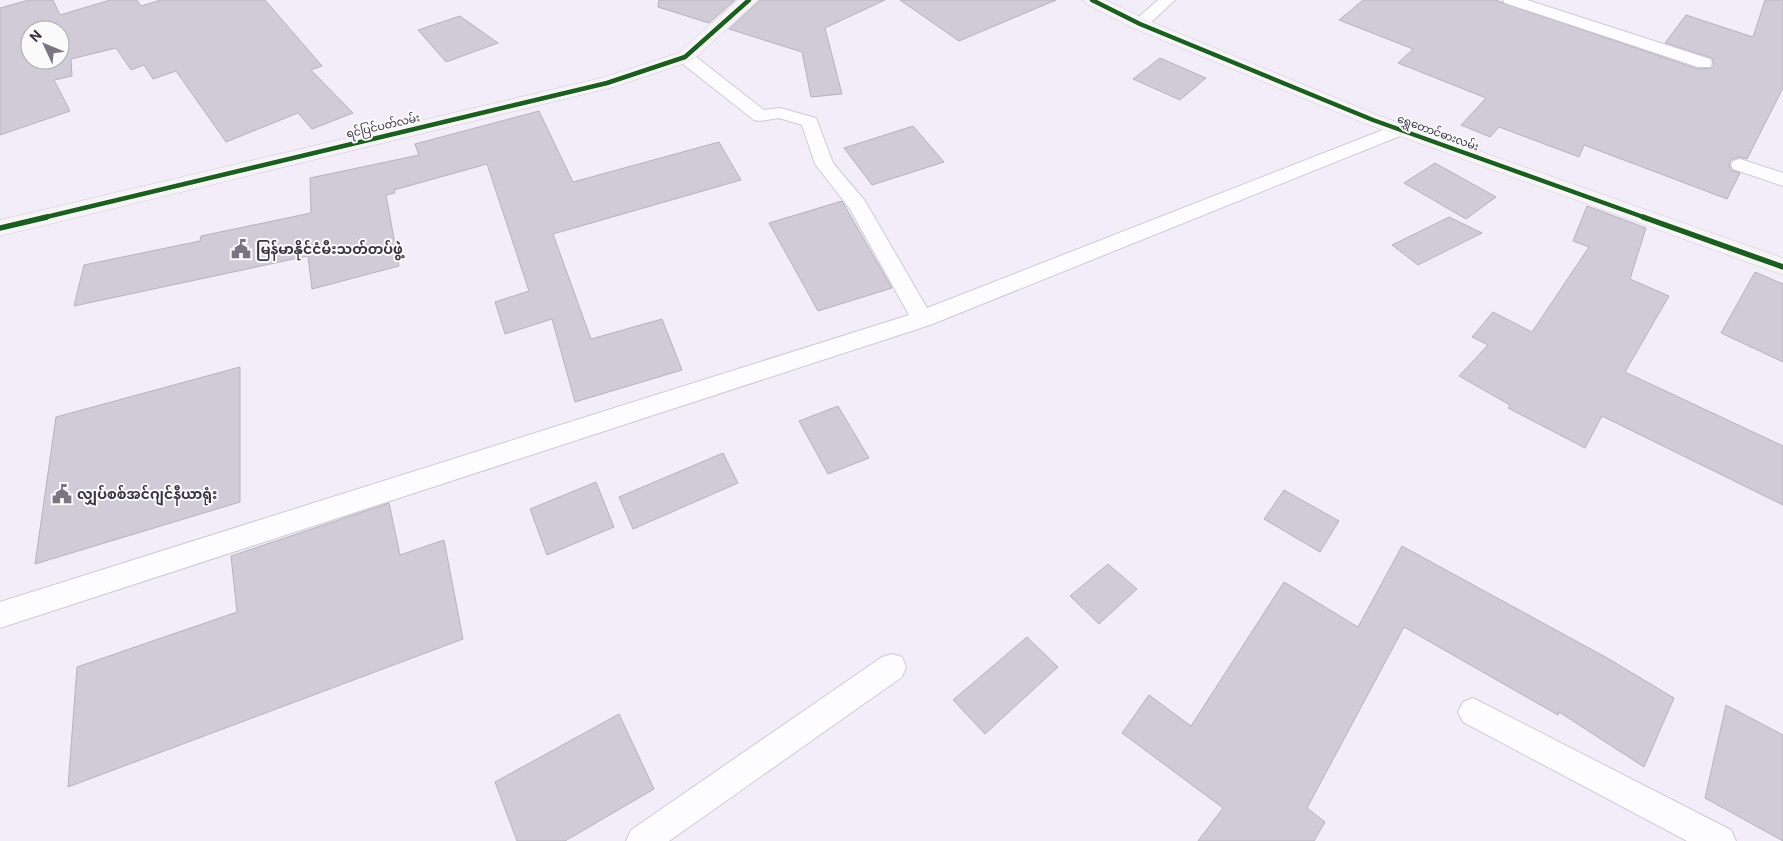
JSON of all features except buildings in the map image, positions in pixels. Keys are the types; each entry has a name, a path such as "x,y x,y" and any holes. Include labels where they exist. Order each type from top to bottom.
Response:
{"street":[{"name":"ရင်ပြင်ပတ်လမ်း","path":"0,228 607,83 685,57 749,0"},
{"name":"ရွှေတောင်ဓားလမ်း","path":"1092,0 1140,24 1399,130 1783,267"}],"lane":[{"path":"1140,24 1168,0"},
{"path":"1511,0 1704,63"},
{"path":"685,57 760,116 780,113 810,122 824,164 858,206 922,319"},
{"path":"0,615 922,319 1399,130"},
{"path":"1740,165 1783,180"},
{"path":"642,841 892,668"},
{"path":"1473,712 1720,841"}],"cycle path":[{"path":"0,228 607,83 685,57 749,0"},
{"path":"1092,0 1140,24 1373,120 1783,267"}],"place":[{"name":"မြန်မာနိုင်ငံမီးသတ်တပ်ဖွဲ့","path":"241,249"},
{"name":"လျှပ်စစ်အင်ဂျင်နီယာရုံး","path":"62,494"}]}
